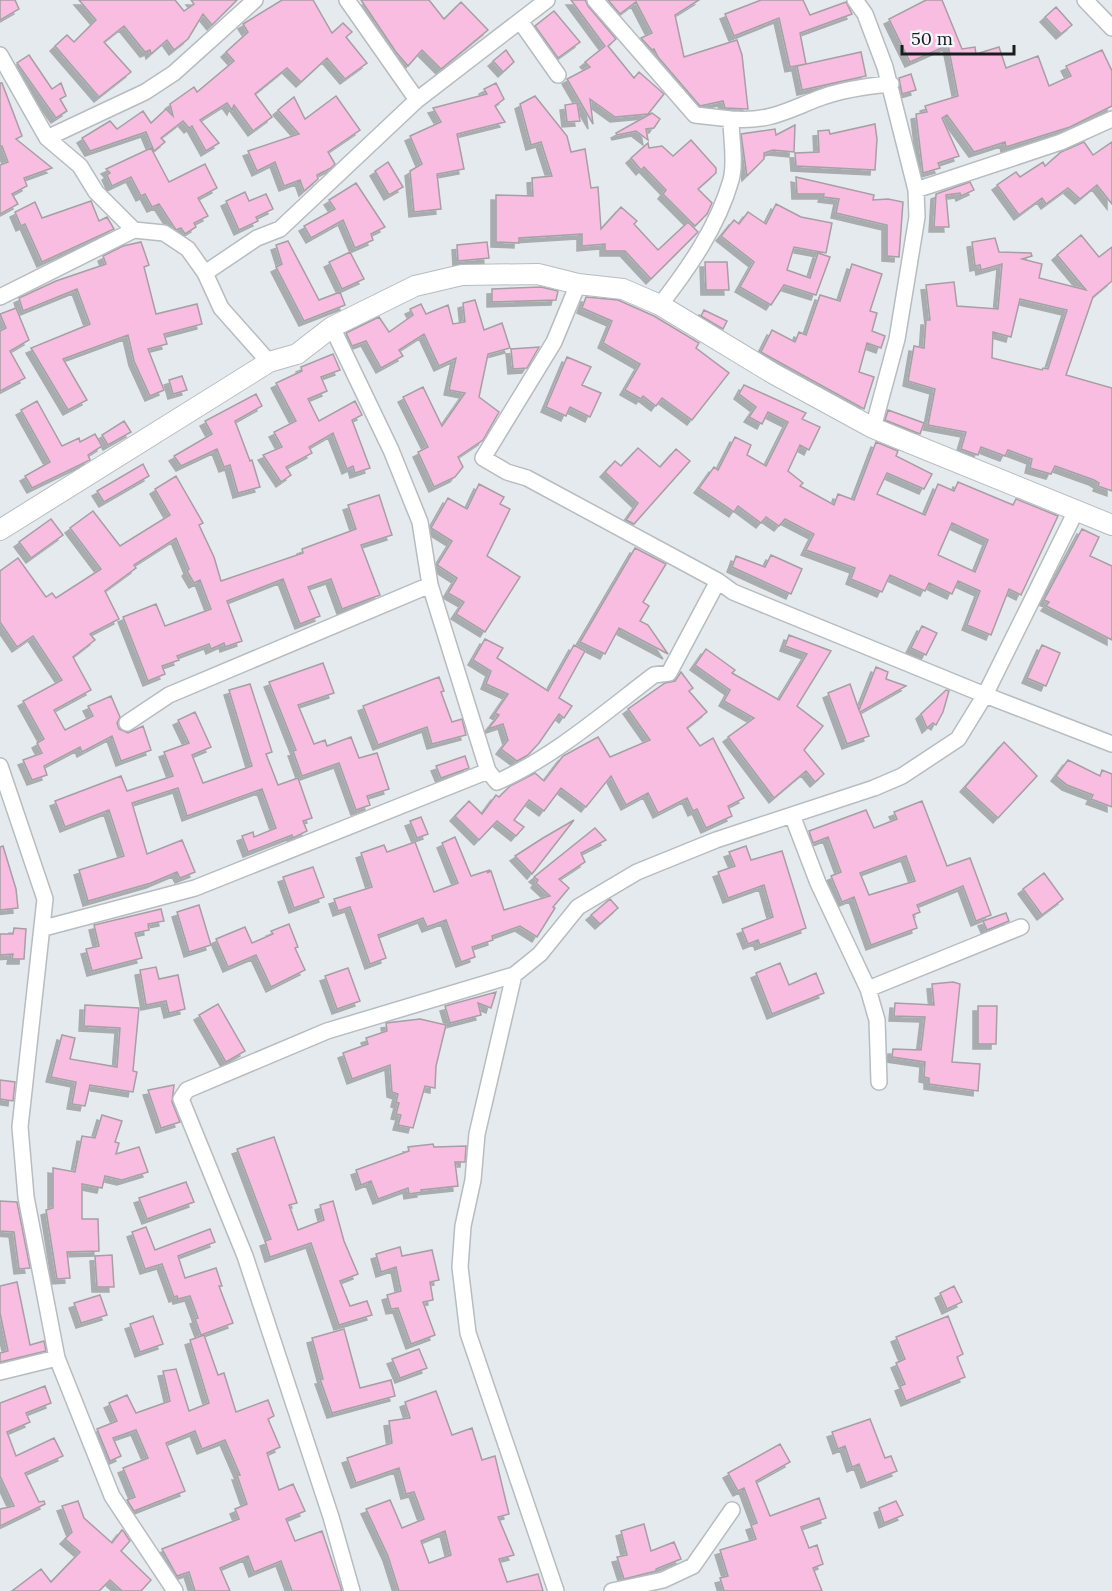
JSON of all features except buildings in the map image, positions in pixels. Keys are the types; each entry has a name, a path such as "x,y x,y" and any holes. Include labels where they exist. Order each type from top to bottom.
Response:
{"street":[{"path":"46,138 145,92 174,73 255,0"},
{"path":"347,0 417,100"},
{"path":"205,273 257,237 280,229 417,100 547,0"},
{"path":"595,0 695,115 750,121 784,115 818,99 861,87 891,84"},
{"path":"855,0 865,14 891,84 916,190 917,217 897,339 873,428"},
{"path":"1085,0 1112,28"},
{"path":"520,21 558,75"},
{"path":"0,55 46,138 80,166 96,192 134,230"},
{"path":"660,304 688,269 715,220 731,178 731,119"},
{"path":"916,190 1061,142 1112,120"},
{"path":"0,297 134,230 164,233 188,249 205,273 221,308 269,362"},
{"path":"0,530 269,362 297,354 332,327 416,286 462,275 538,274 578,284 623,289 660,304 774,374 873,428 1112,525"},
{"path":"578,284 554,342 483,458 507,472 527,478 718,580 733,592 1112,744"},
{"path":"332,327 392,450 420,522 430,585 488,771 497,782 514,774 582,729 654,675 669,673 718,580"},
{"path":"352,1591 331,1517 244,1256 181,1099 188,1090 327,1031 514,975 540,954 578,908 637,872 716,840 874,788 935,756 958,739 985,695 1076,511"},
{"path":"128,723 169,695 430,585"},
{"path":"44,928 195,888 488,771"},
{"path":"1,772 45,899 44,928 20,1127 26,1197 57,1358 112,1496 175,1591"},
{"path":"792,814 818,883 867,989 877,1020 879,1082"},
{"path":"867,989 1021,927"},
{"path":"514,975 477,1134 473,1180 463,1226 460,1267 468,1333 556,1591"},
{"path":"0,1372 57,1358"},
{"path":"612,1591 663,1580 693,1566 732,1510"}]}
